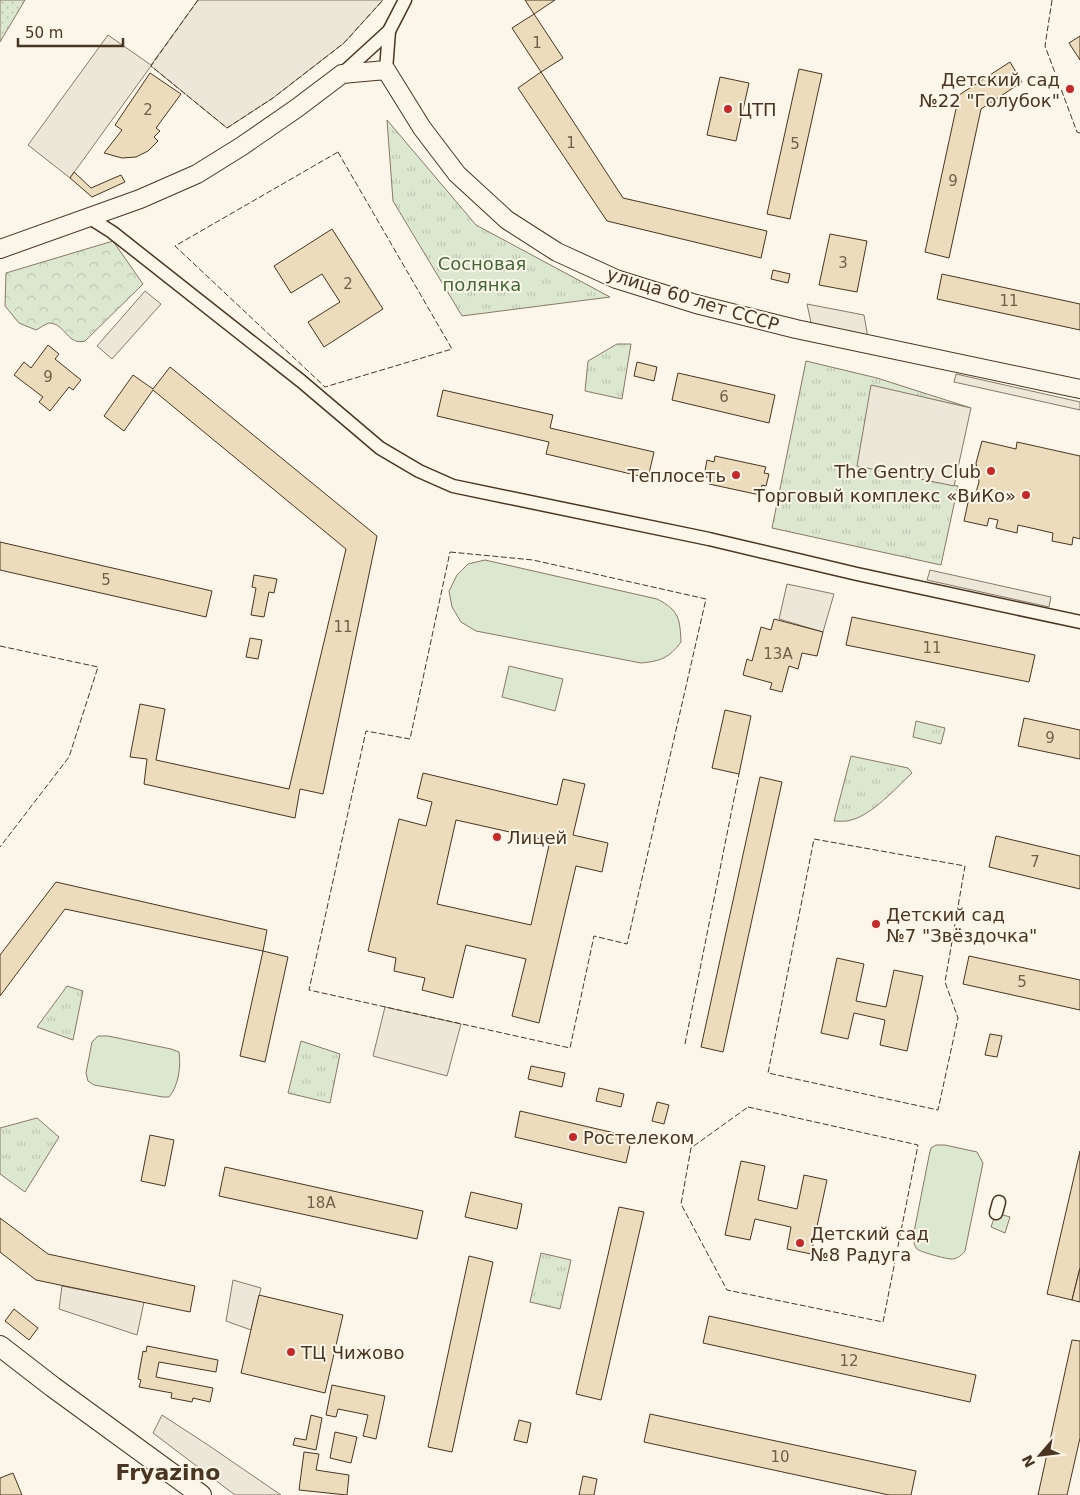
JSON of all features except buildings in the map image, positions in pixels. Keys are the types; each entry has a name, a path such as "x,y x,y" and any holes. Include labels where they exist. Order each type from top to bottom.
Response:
{"main road":[{"path":"0,1346 52,1387 201,1495"}],"street":[{"path":"0,249 140,199 197,174 250,140 342,74 389,31 405,0"},
{"path":"342,74 386,70 389,31"},
{"name":"улица 60 лет СССР","path":"386,70 422,128 457,174 508,220 566,256 616,279 705,306 796,329 1080,389"},
{"path":"90,218 112,232 301,381 380,448 419,471 453,486 709,539 857,574 1080,622"}],"green space":[{"path":"0,0 25,0 0,42"},
{"name":"Сосновая полянка","path":"387,120 476,225 610,297 462,316 393,201"},
{"path":"113,241 143,284 85,341 79,342 70,338 55,324 48,323 36,330 19,323 5,306 6,273"},
{"path":"617,344 631,344 622,399 585,391 588,361"},
{"path":"806,361 877,378 971,408 926,398 905,476 958,486 941,565 772,528"},
{"path":"485,560 657,599 670,607 677,616 681,642 664,658 641,663 476,631 461,622 452,607 449,591 457,575 468,564"},
{"path":"509,666 563,679 555,711 502,697"},
{"path":"916,721 945,728 941,744 913,737"},
{"path":"851,756 908,768 912,773 867,813 849,821 834,821"},
{"path":"67,986 83,991 73,1040 37,1027"},
{"path":"98,1036 108,1036 179,1052 178,1075 175,1087 169,1097 94,1085 88,1081 86,1073 92,1042"},
{"path":"301,1041 340,1054 330,1103 288,1093"},
{"path":"37,1118 59,1137 25,1192 0,1174 0,1128"},
{"path":"936,1145 945,1145 977,1152 983,1163 965,1251 954,1259 939,1257 917,1249 913,1237 931,1148"},
{"path":"996,1213 1010,1217 1005,1233 991,1227"},
{"path":"541,1253 571,1260 560,1309 530,1302"}],"shaded area":[{"path":"198,0 383,0 344,43 273,98 227,128 151,66 70,178 28,145 108,35 151,65"},
{"path":"145,291 161,304 112,359 97,346"},
{"path":"807,304 864,315 869,344 813,332"},
{"path":"956,374 1080,402 1080,410 954,382"},
{"path":"871,385 971,408 954,486 857,466"},
{"path":"930,570 1051,597 1049,607 927,580"},
{"path":"787,584 834,594 823,632 779,619"},
{"path":"385,1007 461,1024 447,1076 373,1056"},
{"path":"233,1280 261,1288 251,1330 226,1321"},
{"path":"62,1286 144,1302 137,1335 59,1309"},
{"path":"162,1415 281,1495 235,1495 153,1433"}],"fence":[{"path":"198,0 151,66 227,128 273,98 344,43 383,0"},
{"path":"1052,0 1045,46 1077,132 1080,133"},
{"path":"338,152 452,349 325,387 175,246 338,152"},
{"path":"450,552 533,560 706,599 627,944 594,936 570,1048 309,990 366,731 410,739 450,552"},
{"path":"0,646 98,667 69,757 0,847"},
{"path":"685,1044 739,774"},
{"path":"814,839 965,866 945,982 958,1018 938,1110 768,1073 814,839"},
{"path":"748,1107 918,1145 883,1322 727,1290 681,1204 691,1148 748,1107"}],"place":[{"name":"Детский сад №22 \"Голубок\"","path":"1070,89"},
{"name":"ЦТП","path":"728,109"},
{"name":"The Gentry Club","path":"991,471"},
{"name":"Теплосеть","path":"736,475"},
{"name":"Торговый комплекс «ВиКо»","path":"1026,495"},
{"name":"Лицей","path":"497,837"},
{"name":"Детский сад №7 \"Звёздочка\"","path":"876,924"},
{"name":"Ростелеком","path":"573,1137"},
{"name":"Детский сад №8 Радуга","path":"800,1243"},
{"name":"ТЦ Чижово","path":"291,1352"}],"district":[{"name":"Fryazino","path":"168,1472"}]}
